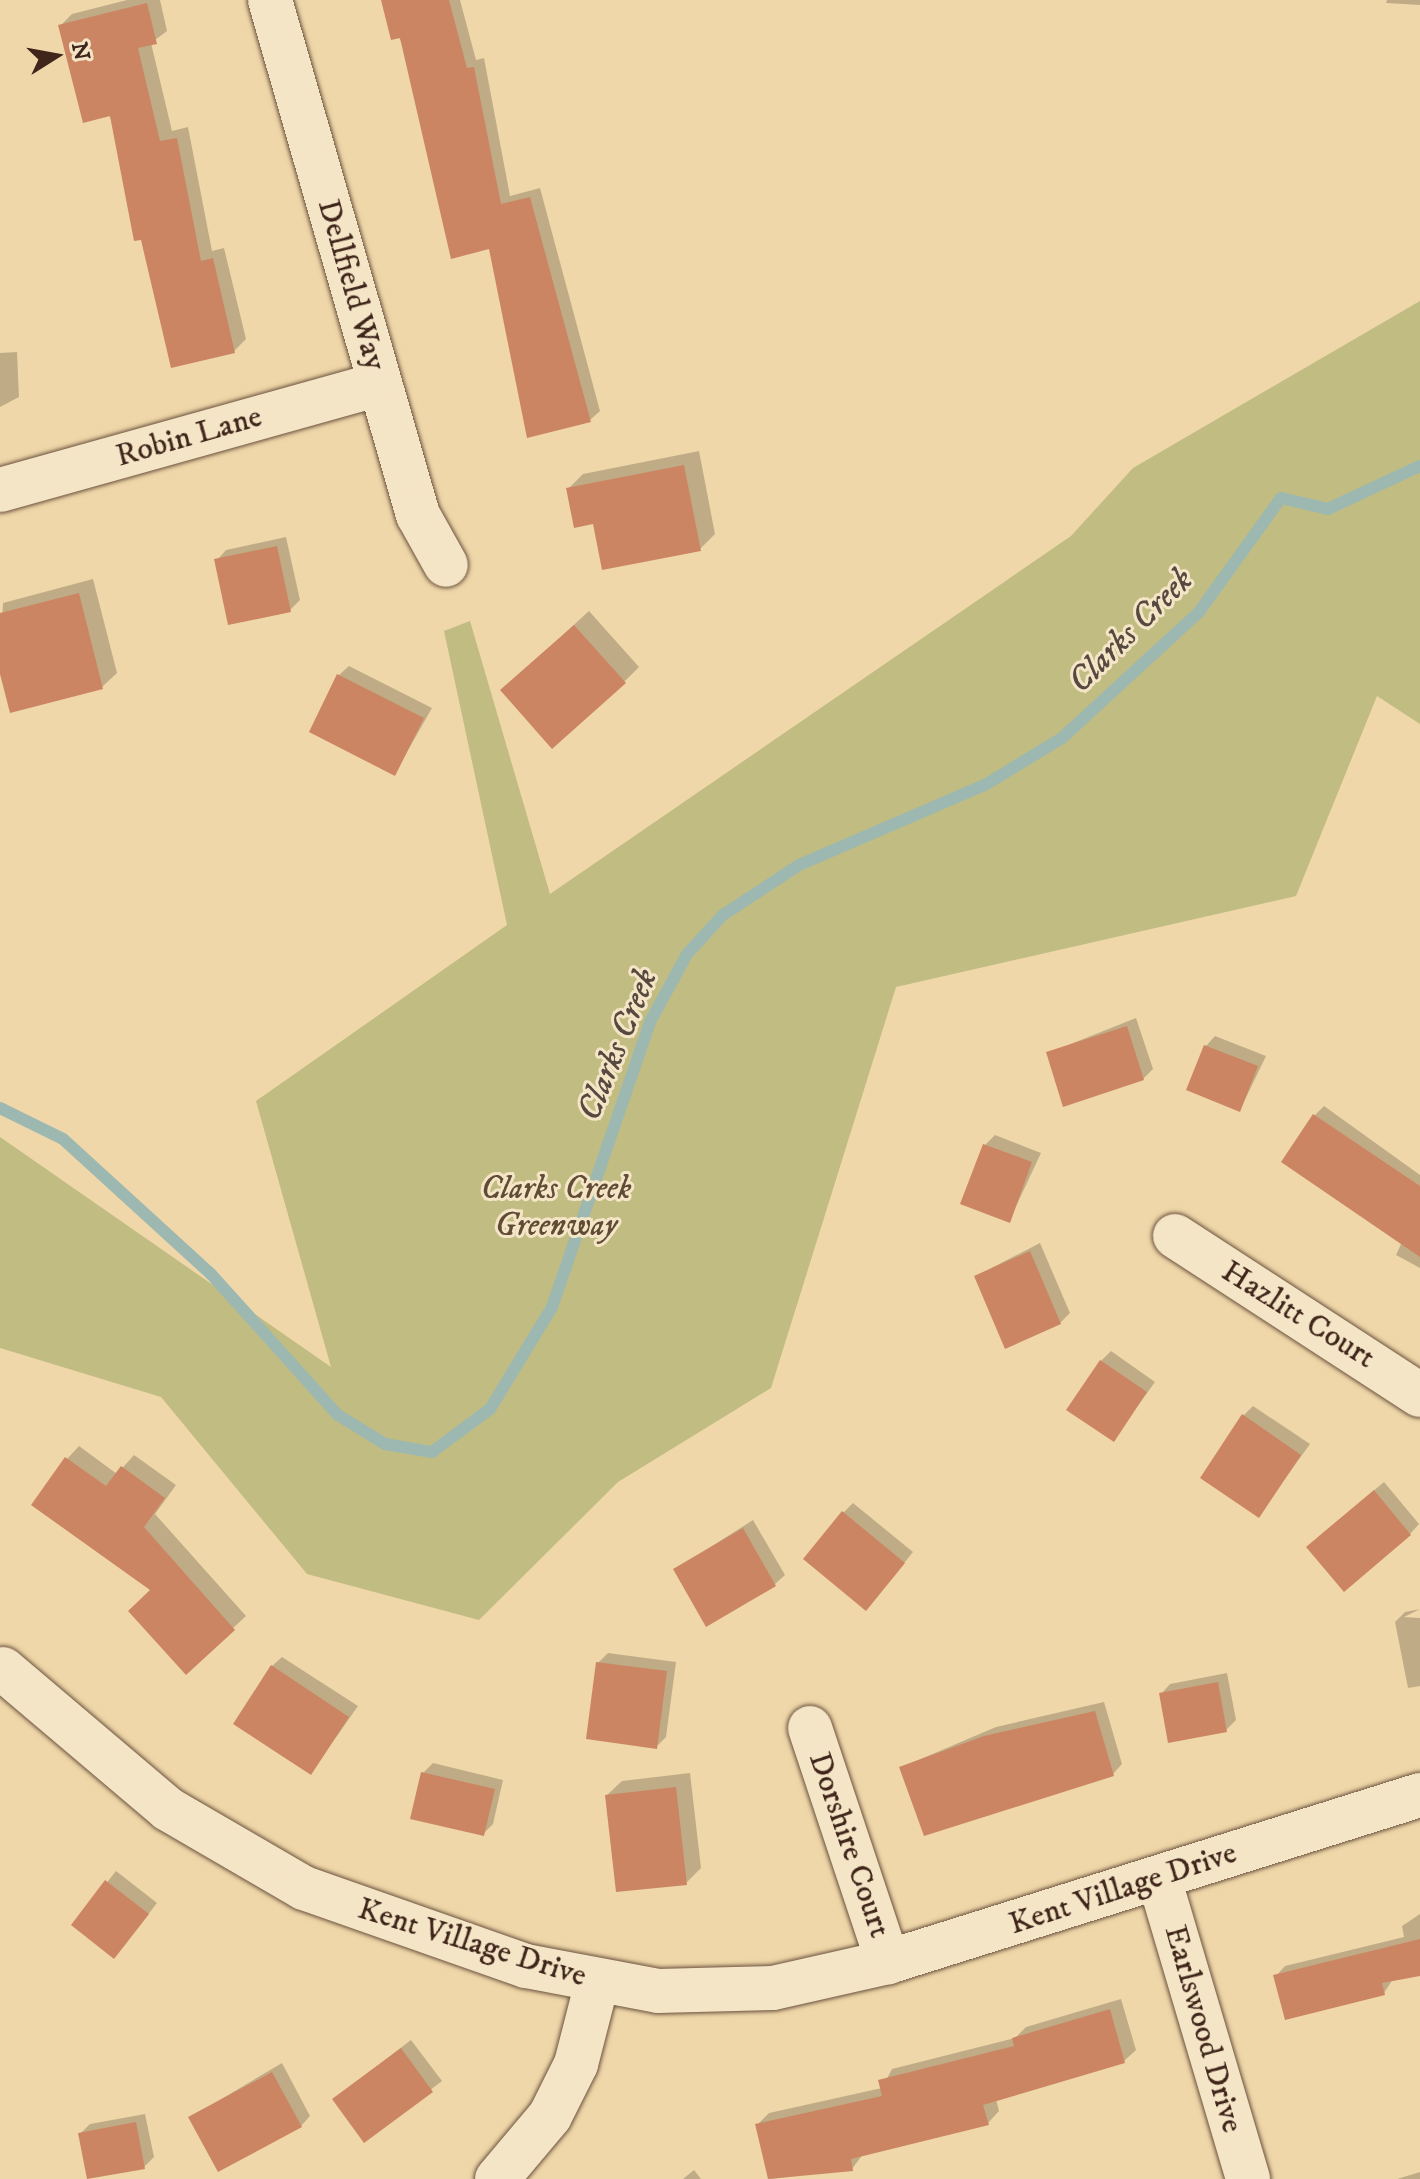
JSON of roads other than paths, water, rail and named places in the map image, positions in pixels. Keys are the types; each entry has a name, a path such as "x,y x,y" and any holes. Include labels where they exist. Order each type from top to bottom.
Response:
{"street":[{"name":"Dellfield Way","path":"270,0 418,515 446,565"},
{"name":"Robin Lane","path":"0,490 379,384"},
{"name":"Hazlitt Court","path":"1175,1236 1420,1395"},
{"name":"Kent Village Drive","path":"3,1669 129,1779 244,1857 405,1926 597,1982 697,1993 773,1988 888,1962 1420,1795"},
{"name":"Dorshire Court","path":"810,1728 888,1962"},
{"name":"Earlswood Drive","path":"1159,1878 1248,2179"},
{"path":"497,2179 550,2116 576,2064 597,1982"}],"waterway":[{"name":"Clarks Creek","path":"0,1108 63,1139 210,1273 338,1415 385,1444 432,1452 490,1409 552,1307 650,1022 687,954 723,915 799,865 985,785 1062,738 1199,612 1281,498 1328,509 1420,466"}],"park label":[{"name":"Clarks Creek Greenway","path":"556,1208"}]}
